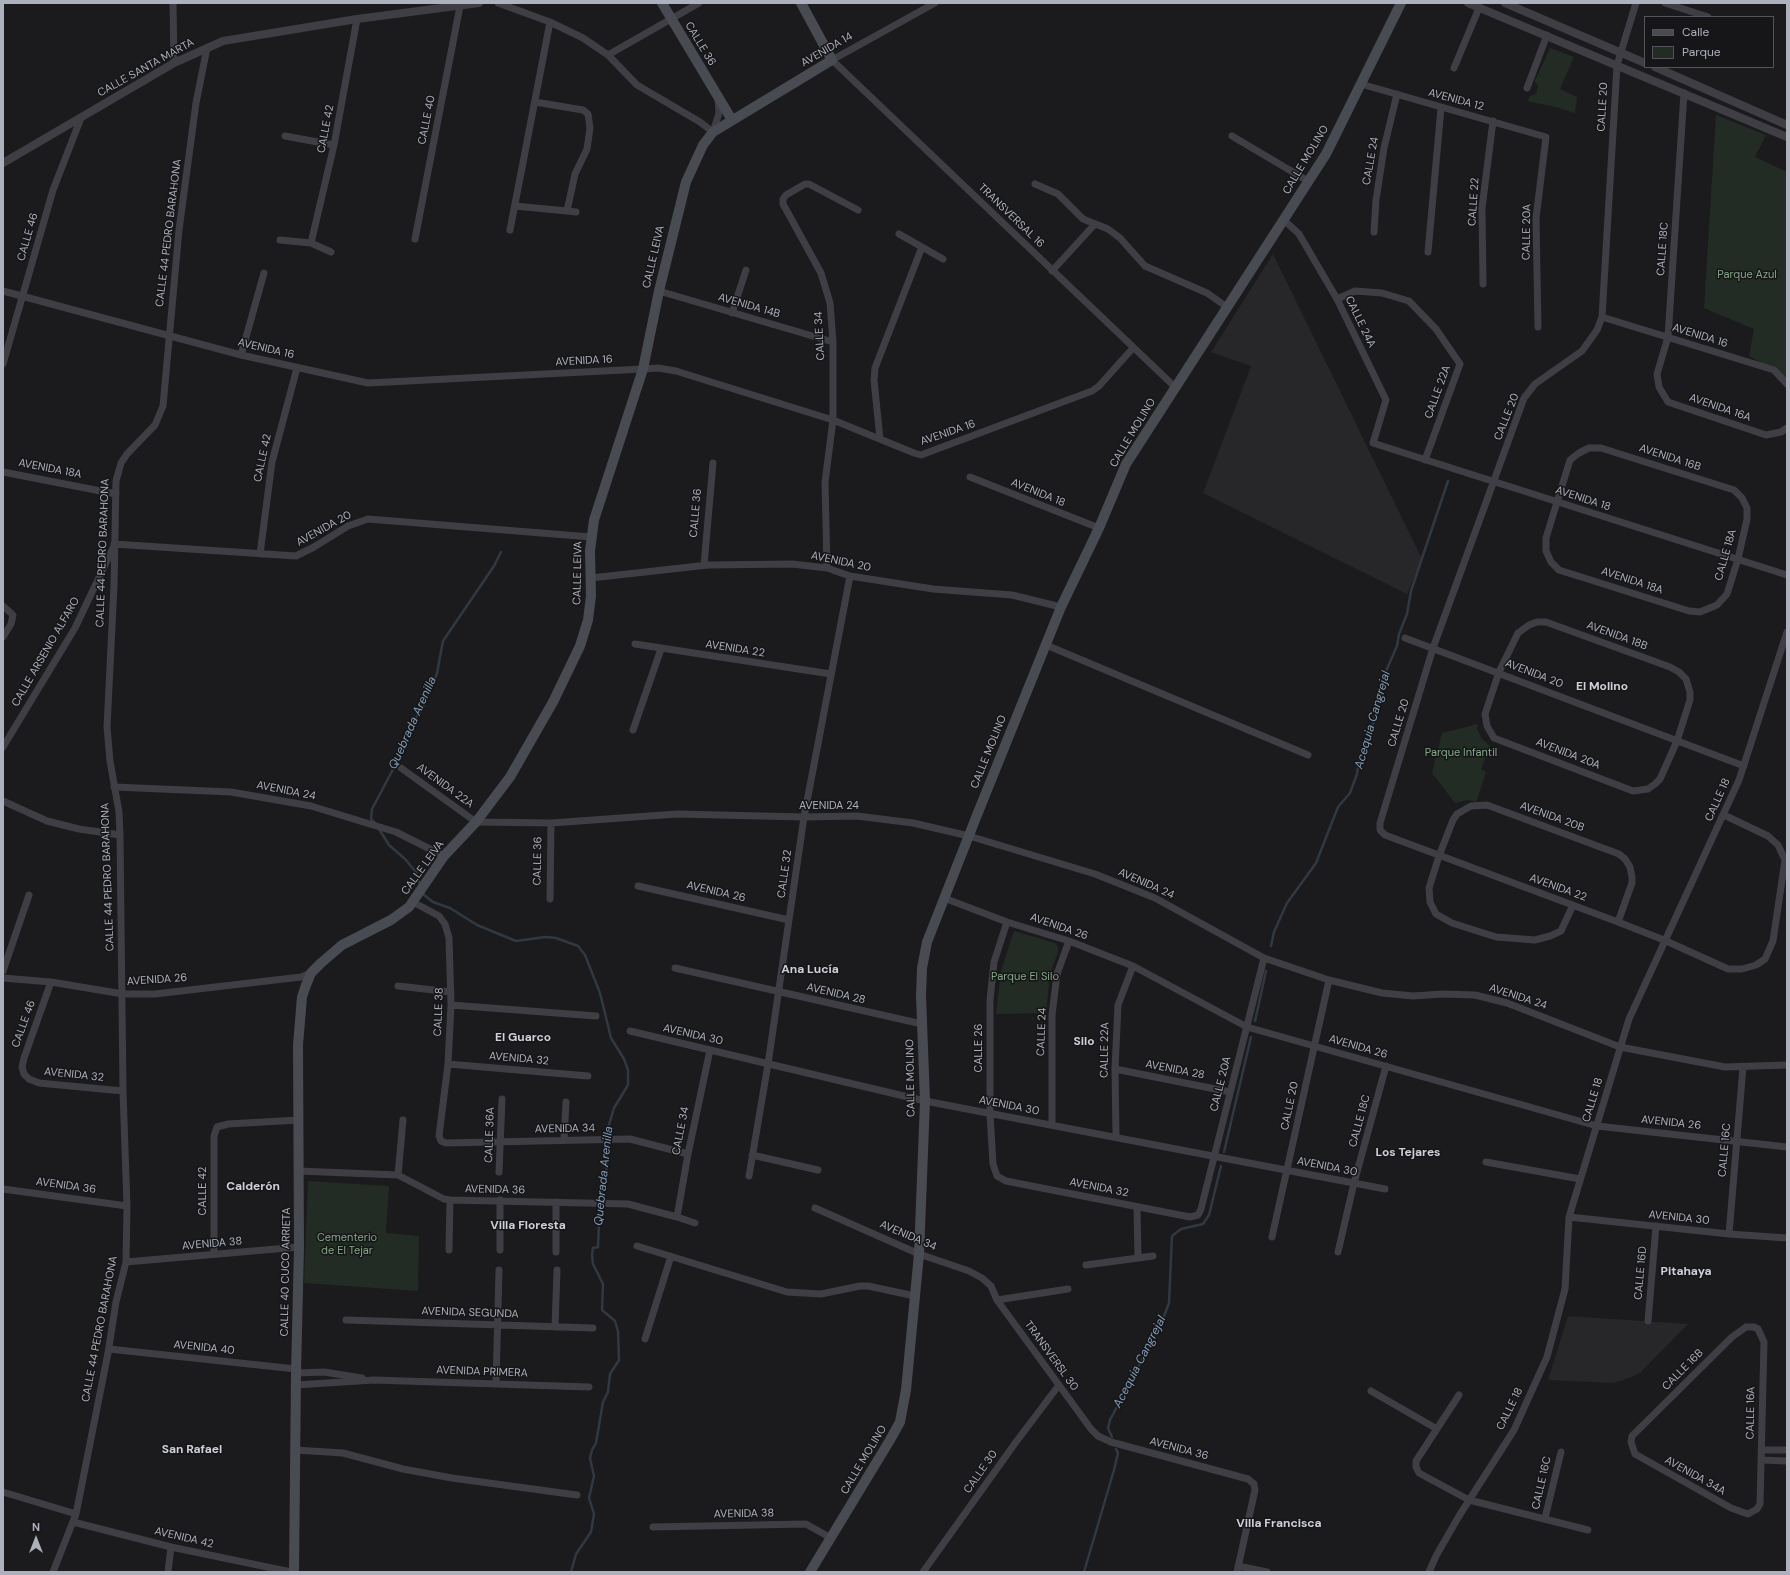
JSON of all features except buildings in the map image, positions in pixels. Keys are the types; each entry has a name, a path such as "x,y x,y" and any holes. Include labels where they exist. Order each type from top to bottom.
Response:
{"main road":[{"name":"CALLE 36","path":"662,3 732,120"},
{"path":"801,3 832,60"},
{"name":"CALLE MOLINO","path":"810,1572 900,1422 906,1390 920,1254 925,1101 922,1024 922,968 927,942 1061,607 1099,528 1126,464 1326,154 1401,3"},
{"name":"AVENIDA 14","path":"732,120 832,60"},
{"name":"CALLE LEIVA","path":"311,974 320,963 342,945 391,920 402,913 413,902 444,856 476,822 510,776 553,702 580,646 589,614 591,537 594,520 643,369 659,291 686,182 703,145 713,132 732,120"},
{"name":"CALLE 40 CUCO ARRIETA","path":"294,1572 299,1247 298,1045 302,997 311,974"}],"street":[{"path":"173,3 174,63"},
{"name":"CALLE SANTA MARTA","path":"3,163 174,63 222,41 357,19 479,3"},
{"path":"498,3 550,22 583,38 608,55 637,85 700,122 713,132 719,113 718,98"},
{"path":"608,55 699,3"},
{"name":"AVENIDA 14","path":"832,60 935,3"},
{"path":"1468,3 1787,137"},
{"path":"1505,3 1644,63"},
{"name":"CALLE 20","path":"1380,830 1380,823 1433,648 1524,398 1535,384 1582,351 1597,330 1602,317 1617,65 1636,3"},
{"path":"1665,3 1705,16"},
{"name":"CALLE 40","path":"415,239 460,6"},
{"path":"1454,68 1479,8"},
{"name":"CALLE 42","path":"311,243 334,145 357,19"},
{"path":"510,230 550,22"},
{"path":"1527,88 1547,35"},
{"name":"CALLE 44 PEDRO BARAHONA","path":"53,1572 76,1514 109,1349 116,1302 126,1262 127,1206 123,1091 120,835 119,812 114,787 107,727 114,586 117,473 127,454 155,425 163,406 179,230 196,103 207,48"},
{"name":"TRANSVERSAL 16","path":"832,60 1175,387"},
{"path":"1657,68 1787,125"},
{"name":"AVENIDA 12","path":"1361,84 1546,137"},
{"name":"CALLE 18C","path":"1668,402 1659,387 1657,374 1668,337 1684,93"},
{"name":"CALLE 24","path":"1374,232 1376,200 1384,148 1397,94"},
{"path":"535,102 583,110 590,118 587,149 575,174 567,211"},
{"path":"1428,252 1441,108"},
{"name":"CALLE 46","path":"3,364 53,190 81,118"},
{"name":"CALLE 22","path":"1482,284 1482,208 1493,122"},
{"path":"285,136 334,145"},
{"path":"1232,136 1308,182"},
{"name":"CALLE 20A","path":"1538,327 1536,218 1546,137"},
{"name":"CALLE 34","path":"827,568 825,482 833,420 833,342 830,303 821,273 783,204 783,199 786,194 805,184 809,184 858,210"},
{"path":"1035,184 1058,194 1083,219 1108,229 1120,238 1145,266 1207,294 1227,307"},
{"path":"515,206 576,212"},
{"name":"CALLE 24A","path":"1284,220 1300,234 1337,299 1386,400 1373,443"},
{"path":"1052,271 1095,224"},
{"path":"899,234 943,259"},
{"path":"280,240 311,243 331,252"},
{"path":"880,439 874,380 875,368 922,247"},
{"path":"732,313 746,270"},
{"path":"241,355 264,273"},
{"name":"AVENIDA 16","path":"3,290 241,355 368,383 658,368 676,371 833,420 921,455 1092,391 1099,386 1133,348"},
{"name":"AVENIDA 14B","path":"659,291 833,342"},
{"name":"CALLE 22A","path":"1337,299 1356,291 1382,294 1409,301 1436,329 1460,364 1425,460"},
{"name":"AVENIDA 16","path":"1602,317 1774,370 1787,384"},
{"name":"CALLE 42","path":"260,554 272,462 297,368"},
{"name":"AVENIDA 16A","path":"1668,402 1766,435 1781,432 1787,428"},
{"name":"AVENIDA 18","path":"1373,443 1787,575"},
{"name":"AVENIDA 16B","path":"1557,502 1570,460 1589,448 1601,448 1734,490 1742,498"},
{"name":"CALLE 36","path":"704,565 713,463"},
{"name":"AVENIDA 18A","path":"3,472 116,494"},
{"name":"AVENIDA 18","path":"970,477 1099,528"},
{"name":"CALLE 18A","path":"1709,610 1717,605 1726,594 1738,559 1747,519 1747,508 1742,498"},
{"name":"AVENIDA 18A","path":"1557,502 1546,538 1546,551 1551,562 1559,570 1689,611 1700,612 1709,610"},
{"name":"AVENIDA 20","path":"114,544 296,556 348,526 368,518 591,537"},
{"name":"CALLE ARSENIO ALFARO","path":"3,747 75,628 114,544"},
{"name":"AVENIDA 20","path":"591,578 704,565 792,564 827,568 850,576 933,589 1012,595 1061,607"},
{"name":"CALLE 32","path":"749,1176 768,1064 804,817 850,576"},
{"path":"3,606 13,615 11,624 3,637"},
{"name":"AVENIDA 18B","path":"1499,672 1518,633 1529,625 1537,622 1546,622 1670,667 1679,672 1686,679 1690,692 1690,700 1677,741"},
{"name":"CALLE 18","path":"1429,1572 1436,1556 1469,1500 1514,1430 1547,1357 1565,1289 1569,1217 1629,1019 1664,940 1724,815 1744,766 1787,632"},
{"name":"AVENIDA 20","path":"1405,638 1499,672 1744,766"},
{"name":"AVENIDA 22","path":"635,644 831,674"},
{"path":"1046,645 1308,755"},
{"path":"632,730 661,649"},
{"name":"AVENIDA 20A","path":"1499,672 1486,714 1487,726 1494,738 1633,791 1648,789 1660,779 1677,741"},
{"name":"AVENIDA 22A","path":"401,768 476,822"},
{"name":"AVENIDA 24","path":"114,787 231,792 311,806 396,832 444,856"},
{"path":"3,801 47,821 79,829 120,835"},
{"name":"AVENIDA 20B","path":"1439,856 1453,820 1457,814 1477,805 1487,805 1619,854 1625,859 1630,867 1632,883 1618,922"},
{"name":"AVENIDA 24","path":"476,822 551,823 677,814 804,817 857,816 886,819 969,836 1095,874 1155,898 1264,958 1329,980 1382,993 1414,996 1443,994 1475,995 1507,1003 1620,1047 1725,1067 1787,1065"},
{"name":"AVENIDA 22","path":"1380,830 1385,835 1439,856 1664,940 1728,969 1742,969 1756,966 1765,958 1773,941 1785,860 1778,845 1768,836 1724,815"},
{"name":"CALLE 36","path":"550,899 551,823"},
{"path":"1439,856 1429,888 1430,902 1436,914 1452,923 1496,937 1535,940 1561,931 1573,905"},
{"name":"AVENIDA 26","path":"638,886 789,920"},
{"path":"3,971 29,895"},
{"name":"AVENIDA 26","path":"944,898 1007,922 1069,941 1133,966 1247,1026 1314,1046 1596,1126 1787,1147"},
{"name":"CALLE 38","path":"413,902 440,916 445,924 450,955 452,1005 448,1064 440,1136 441,1140"},
{"name":"CALLE 26","path":"997,1176 993,1164 990,1114 990,1000 994,962 1007,922"},
{"name":"CALLE 24","path":"1052,1125 1052,1015 1057,974 1069,941"},
{"name":"CALLE 20A","path":"1198,1215 1215,1157 1264,958"},
{"name":"CALLE 22A","path":"1116,1137 1115,1069 1118,1004 1133,966"},
{"name":"AVENIDA 28","path":"675,968 922,1024"},
{"name":"AVENIDA 26","path":"3,978 50,982 123,994 155,994 301,977 311,974"},
{"name":"CALLE 20","path":"1272,1237 1329,980"},
{"name":"CALLE 46","path":"24,1074 22,1067 24,1058 50,982"},
{"path":"398,986 451,992"},
{"path":"452,1005 596,1016"},
{"name":"AVENIDA 30","path":"630,1031 925,1101 1385,1189"},
{"name":"CALLE 34","path":"678,1217 688,1154 710,1050"},
{"name":"AVENIDA 32","path":"448,1064 588,1076"},
{"name":"CALLE 18C","path":"1338,1252 1354,1183 1386,1066"},
{"name":"CALLE 16C","path":"1729,1234 1743,1067"},
{"name":"AVENIDA 28","path":"1115,1069 1230,1092"},
{"name":"AVENIDA 32","path":"24,1074 29,1080 39,1083 123,1091"},
{"name":"CALLE 36A","path":"499,1172 502,1099"},
{"path":"564,1140 566,1102"},
{"name":"CALLE 42","path":"214,1254 214,1136 217,1127 228,1124 299,1120"},
{"path":"398,1175 403,1120"},
{"name":"AVENIDA 34","path":"441,1140 446,1143 630,1139 688,1154"},
{"path":"752,1155 818,1170"},
{"path":"1486,1162 1580,1179"},
{"name":"AVENIDA 36","path":"298,1172 398,1175 444,1200 500,1200 628,1204 678,1217 695,1224"},
{"name":"AVENIDA 32","path":"997,1176 1006,1181 1137,1207 1190,1217 1198,1215"},
{"name":"AVENIDA 36","path":"3,1189 127,1206"},
{"path":"449,1250 450,1200"},
{"path":"500,1200 500,1250"},
{"path":"556,1202 556,1252"},
{"path":"1137,1207 1138,1258"},
{"name":"AVENIDA 34","path":"815,1208 920,1254 969,1271 982,1278 991,1286"},
{"name":"AVENIDA 30","path":"1569,1217 1729,1234 1787,1238"},
{"name":"CALLE 16D","path":"1648,1321 1656,1226"},
{"path":"637,1246 787,1292 821,1294 860,1286 868,1286 915,1296"},
{"name":"AVENIDA 38","path":"126,1262 299,1247"},
{"path":"645,1339 671,1256"},
{"path":"1086,1265 1153,1256"},
{"path":"496,1384 499,1270"},
{"path":"555,1327 557,1270"},
{"name":"TRANSVERSL 30","path":"991,1286 997,1300 1091,1429 1098,1436"},
{"path":"997,1300 1068,1289"},
{"name":"AVENIDA SEGUNDA","path":"346,1320 593,1328"},
{"name":"CALLE 16B","path":"1632,1436 1732,1336 1746,1327 1754,1327"},
{"name":"CALLE 16A","path":"1754,1327 1758,1329 1764,1342 1760,1504"},
{"name":"AVENIDA 40","path":"109,1349 296,1371"},
{"name":"AVENIDA PRIMERA","path":"296,1371 324,1372 374,1380"},
{"name":"AVENIDA PRIMERA","path":"296,1385 374,1380 589,1387"},
{"name":"CALLE 30","path":"923,1572 1016,1442 1059,1385"},
{"path":"1371,1391 1437,1429"},
{"path":"1459,1395 1416,1461 1416,1467 1419,1473 1469,1500 1588,1530"},
{"name":"AVENIDA 36","path":"1098,1436 1111,1442 1248,1479 1254,1484 1255,1490 1237,1569"},
{"name":"AVENIDA 34A","path":"1632,1436 1631,1447 1635,1454 1731,1508 1748,1514 1757,1509 1760,1504"},
{"path":"295,1450 343,1453 403,1469 445,1477 577,1495"},
{"path":"1761,1450 1787,1450"},
{"name":"CALLE 16C","path":"1545,1518 1561,1452"},
{"path":"1761,1460 1787,1461"},
{"path":"3,1492 76,1514"},
{"name":"AVENIDA 42","path":"73,1522 171,1547 291,1572"},
{"name":"AVENIDA 38","path":"653,1527 806,1524 831,1538"},
{"path":"168,1572 171,1547"},
{"path":"1237,1569 1267,1572"}],"shaded area":[{"path":"1273,254 1422,559 1407,594 1203,493 1251,366 1211,352"},
{"path":"1568,1316 1688,1324 1640,1373 1626,1379 1614,1383 1548,1380"}],"green space":[{"path":"1550,48 1574,57 1560,89 1577,97 1575,113 1527,101 1530,96 1536,94 1538,87 1535,81"},
{"name":"Parque Azul","path":"1716,115 1766,135 1755,157 1787,172 1787,383 1774,370 1749,356 1754,329 1704,308"},
{"name":"Parque Infantil","path":"1478,724 1477,729 1482,739 1490,746 1481,769 1486,772 1476,802 1468,800 1455,803 1432,773 1442,733"},
{"name":"Parque El Silo","path":"1014,931 1055,943 1058,946 1058,952 1050,974 1046,1013 996,1014 1001,971"},
{"name":"Cementerio de El Tejar","path":"308,1181 389,1186 386,1233 419,1236 418,1291 304,1283"}],"waterway":[{"name":"Acequia Cangrejal","path":"1271,946 1274,932 1287,903 1316,863 1338,807 1350,793 1357,774 1359,761 1373,724 1383,678 1397,646 1399,634 1407,614 1411,591 1448,481"},
{"name":"Quebrada Arenilla","path":"375,823 371,819 372,809 399,758 408,729 422,709 433,684 437,673 443,641 494,566 501,552"},
{"name":"Quebrada Arenilla","path":"379,829 389,845 405,859 416,872 420,885"},
{"name":"Quebrada Arenilla","path":"423,892 424,895 433,902 450,908 477,925 516,941 545,937 556,938 578,946 585,955 600,993 611,1038 624,1059 628,1070 628,1085 614,1108 608,1128 606,1183 600,1197 598,1247 593,1248 592,1255 593,1264 603,1284 602,1310 615,1321 618,1331 619,1360 610,1374 608,1392 603,1402 596,1443 590,1458 594,1476 589,1498 594,1514 591,1532 576,1554 571,1572"},
{"name":"Acequia Cangrejal","path":"1255,1021 1266,971"},
{"name":"Acequia Cangrejal","path":"1224,1152 1251,1037"},
{"name":"Acequia Cangrejal","path":"1112,1437 1108,1428 1110,1420 1161,1324 1169,1303 1172,1236 1181,1229 1203,1224 1209,1215 1221,1166"},
{"name":"Acequia Cangrejal","path":"1084,1572 1114,1470 1118,1453 1116,1449"}],"district":[{"name":"El Molino","path":"1602,687"},
{"name":"Ana Lucía","path":"810,970"},
{"name":"El Guarco","path":"523,1038"},
{"name":"Silo","path":"1084,1042"},
{"name":"Los Tejares","path":"1408,1153"},
{"name":"Calderón","path":"253,1187"},
{"name":"Villa Floresta","path":"528,1226"},
{"name":"Pitahaya","path":"1686,1272"},
{"name":"San Rafael","path":"192,1450"},
{"name":"Villa Francisca","path":"1279,1524"}]}
